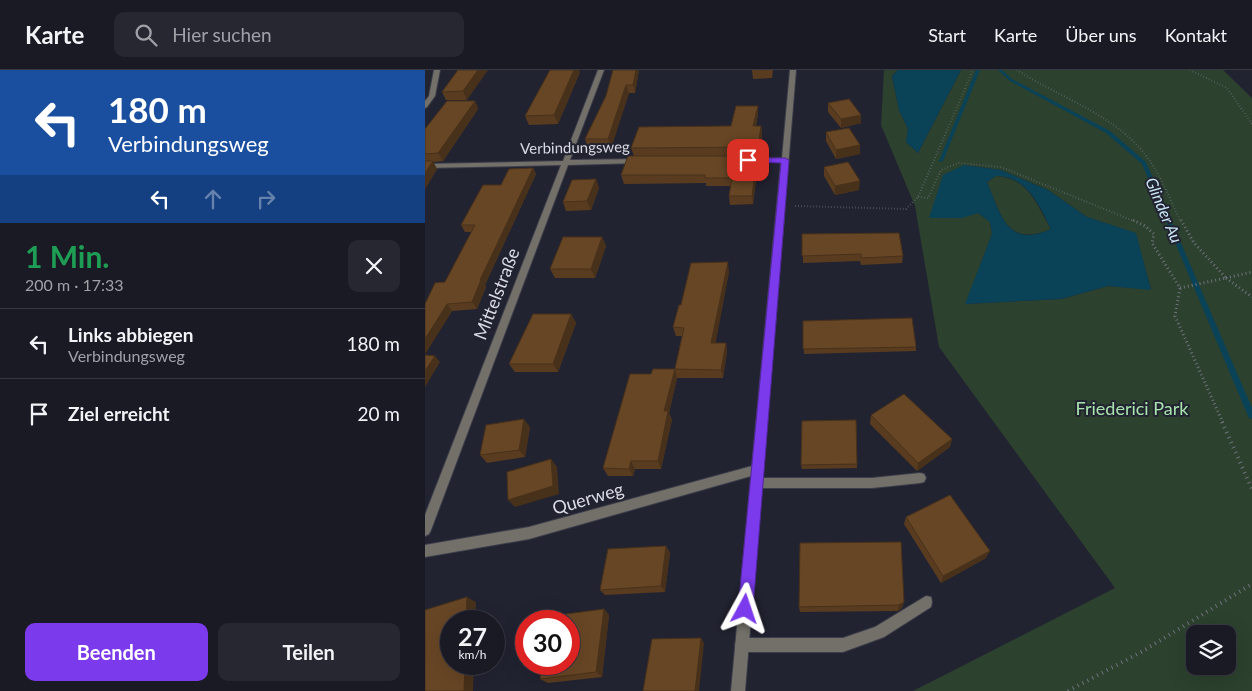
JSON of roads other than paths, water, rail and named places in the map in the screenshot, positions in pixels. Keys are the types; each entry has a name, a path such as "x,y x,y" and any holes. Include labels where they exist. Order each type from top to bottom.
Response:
{"street":[{"path":"425,106 432,96 437,70"},
{"name":"Mittelstraße","path":"425,530 601,70"},
{"path":"738,691 793,70"},
{"path":"737,160 785,160"},
{"name":"Verbindungsweg","path":"425,166 565,161 651,161"},
{"name":"Querweg","path":"425,551 520,536 758,469"},
{"path":"757,483 872,483 920,478"},
{"path":"742,645 843,645 879,632 926,602"}],"water":[{"path":"898,70 961,70 918,153 906,142 908,129 899,110 892,76"},
{"path":"964,165 1001,170 1048,190 1087,217 1136,233 1151,290 1108,286 1061,299 965,304 992,234 990,222 978,213 962,218 929,218 943,175","holes":["996,176 1007,177 1024,186 1031,194 1051,229 1036,234 1024,235 1015,232 1008,225 1002,217 987,182"]}],"waterway":[{"path":"941,161 978,70"},
{"name":"Glinder Au","path":"1000,70 1011,80 1108,132 1144,163 1252,416"}],"park label":[{"name":"Friederici Park","path":"1132,409"}]}
